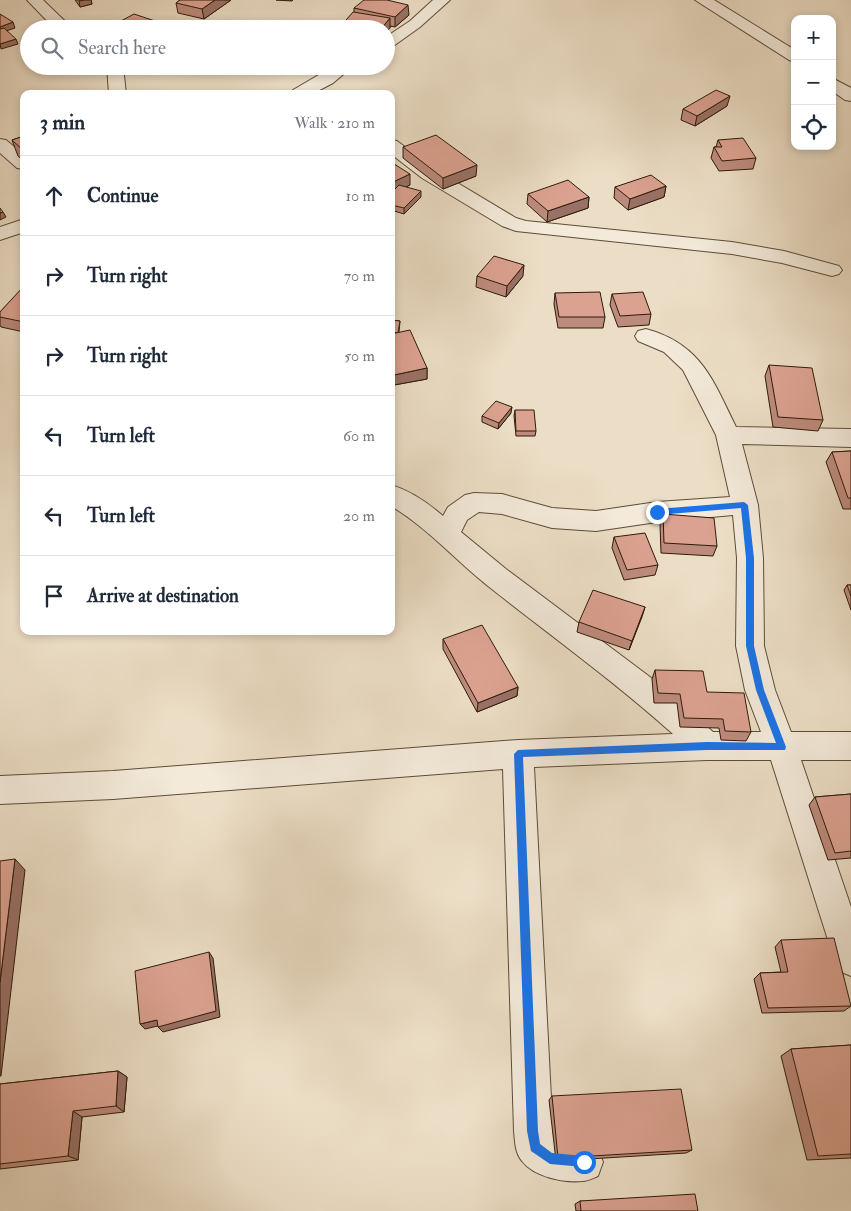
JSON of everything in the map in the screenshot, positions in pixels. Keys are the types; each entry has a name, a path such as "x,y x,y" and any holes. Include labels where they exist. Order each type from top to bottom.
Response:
{"street":[{"path":"35,0 53,20"},
{"path":"395,38 415,24 442,0"},
{"path":"703,0 791,55"},
{"path":"116,75 118,90"},
{"path":"306,90 333,75"},
{"path":"836,86 851,96"},
{"path":"0,144 20,161"},
{"path":"395,148 429,174 509,222 523,228 732,248 784,257 832,270"},
{"path":"0,234 20,226"},
{"path":"646,336 672,347 692,366 710,397 728,435 744,505 750,558 750,646 760,690 782,747 851,959"},
{"path":"728,435 851,438"},
{"path":"395,496 420,511 496,577 640,686 707,746"},
{"path":"447,534 457,514 474,502 502,504 552,518 596,521 657,512 744,505"},
{"path":"0,790 113,785 518,754 707,746 851,746"},
{"path":"518,754 535,1147 550,1159 584,1162"}],"building":[{"path":"180,0 215,0 202,9 176,3"},
{"path":"364,0 387,0 408,5 395,17 354,8"},
{"path":"353,12 390,18 388,20 346,20"},
{"path":"0,14 13,22 0,27"},
{"path":"134,14 152,20 123,20"},
{"path":"4,28 16,39 0,44 0,29"},
{"path":"716,90 730,96 697,116 683,109"},
{"path":"436,135 477,165 443,178 403,147"},
{"path":"20,137 20,147 12,140"},
{"path":"743,138 756,158 722,161 714,147 722,147 718,140"},
{"path":"395,165 410,174 395,181"},
{"path":"651,175 666,186 630,199 615,187"},
{"path":"568,180 589,197 548,211 528,194"},
{"path":"399,185 421,191 404,208 395,206 395,189"},
{"path":"494,256 524,265 507,286 477,276"},
{"path":"20,290 20,321 0,317 0,312"},
{"path":"600,292 605,317 559,317 555,293"},
{"path":"643,292 651,314 620,316 612,294"},
{"path":"395,320 400,321 398,333 395,333"},
{"path":"410,330 427,368 395,375 395,333"},
{"path":"769,365 812,368 823,420 778,417"},
{"path":"496,401 512,407 499,423 482,416"},
{"path":"515,410 534,410 536,431 516,431"},
{"path":"851,451 851,498 848,498 832,452"},
{"path":"663,514 714,518 717,546 664,543"},
{"path":"645,533 658,565 627,570 614,537"},
{"path":"847,585 851,585 851,596"},
{"path":"593,590 645,607 632,641 579,622"},
{"path":"482,625 518,687 478,703 443,639"},
{"path":"655,670 703,671 707,692 744,693 751,732 725,731 723,719 684,718 680,694 658,693"},
{"path":"851,794 851,851 835,853 815,797"},
{"path":"15,859 0,982 0,861"},
{"path":"834,938 851,1006 768,1008 760,973 788,972 781,940"},
{"path":"209,952 216,1011 158,1027 157,1020 140,1024 135,971"},
{"path":"851,1045 851,1154 818,1156 791,1049"},
{"path":"118,1071 116,1106 73,1111 68,1156 0,1164 0,1084"},
{"path":"681,1089 692,1150 558,1158 552,1096"},
{"path":"695,1194 698,1211 581,1211 580,1201"}],"route":[{"path":"584,1162 550,1159 535,1147 518,754 707,746 782,747 760,690 750,646 750,558 744,505 657,512"}]}
